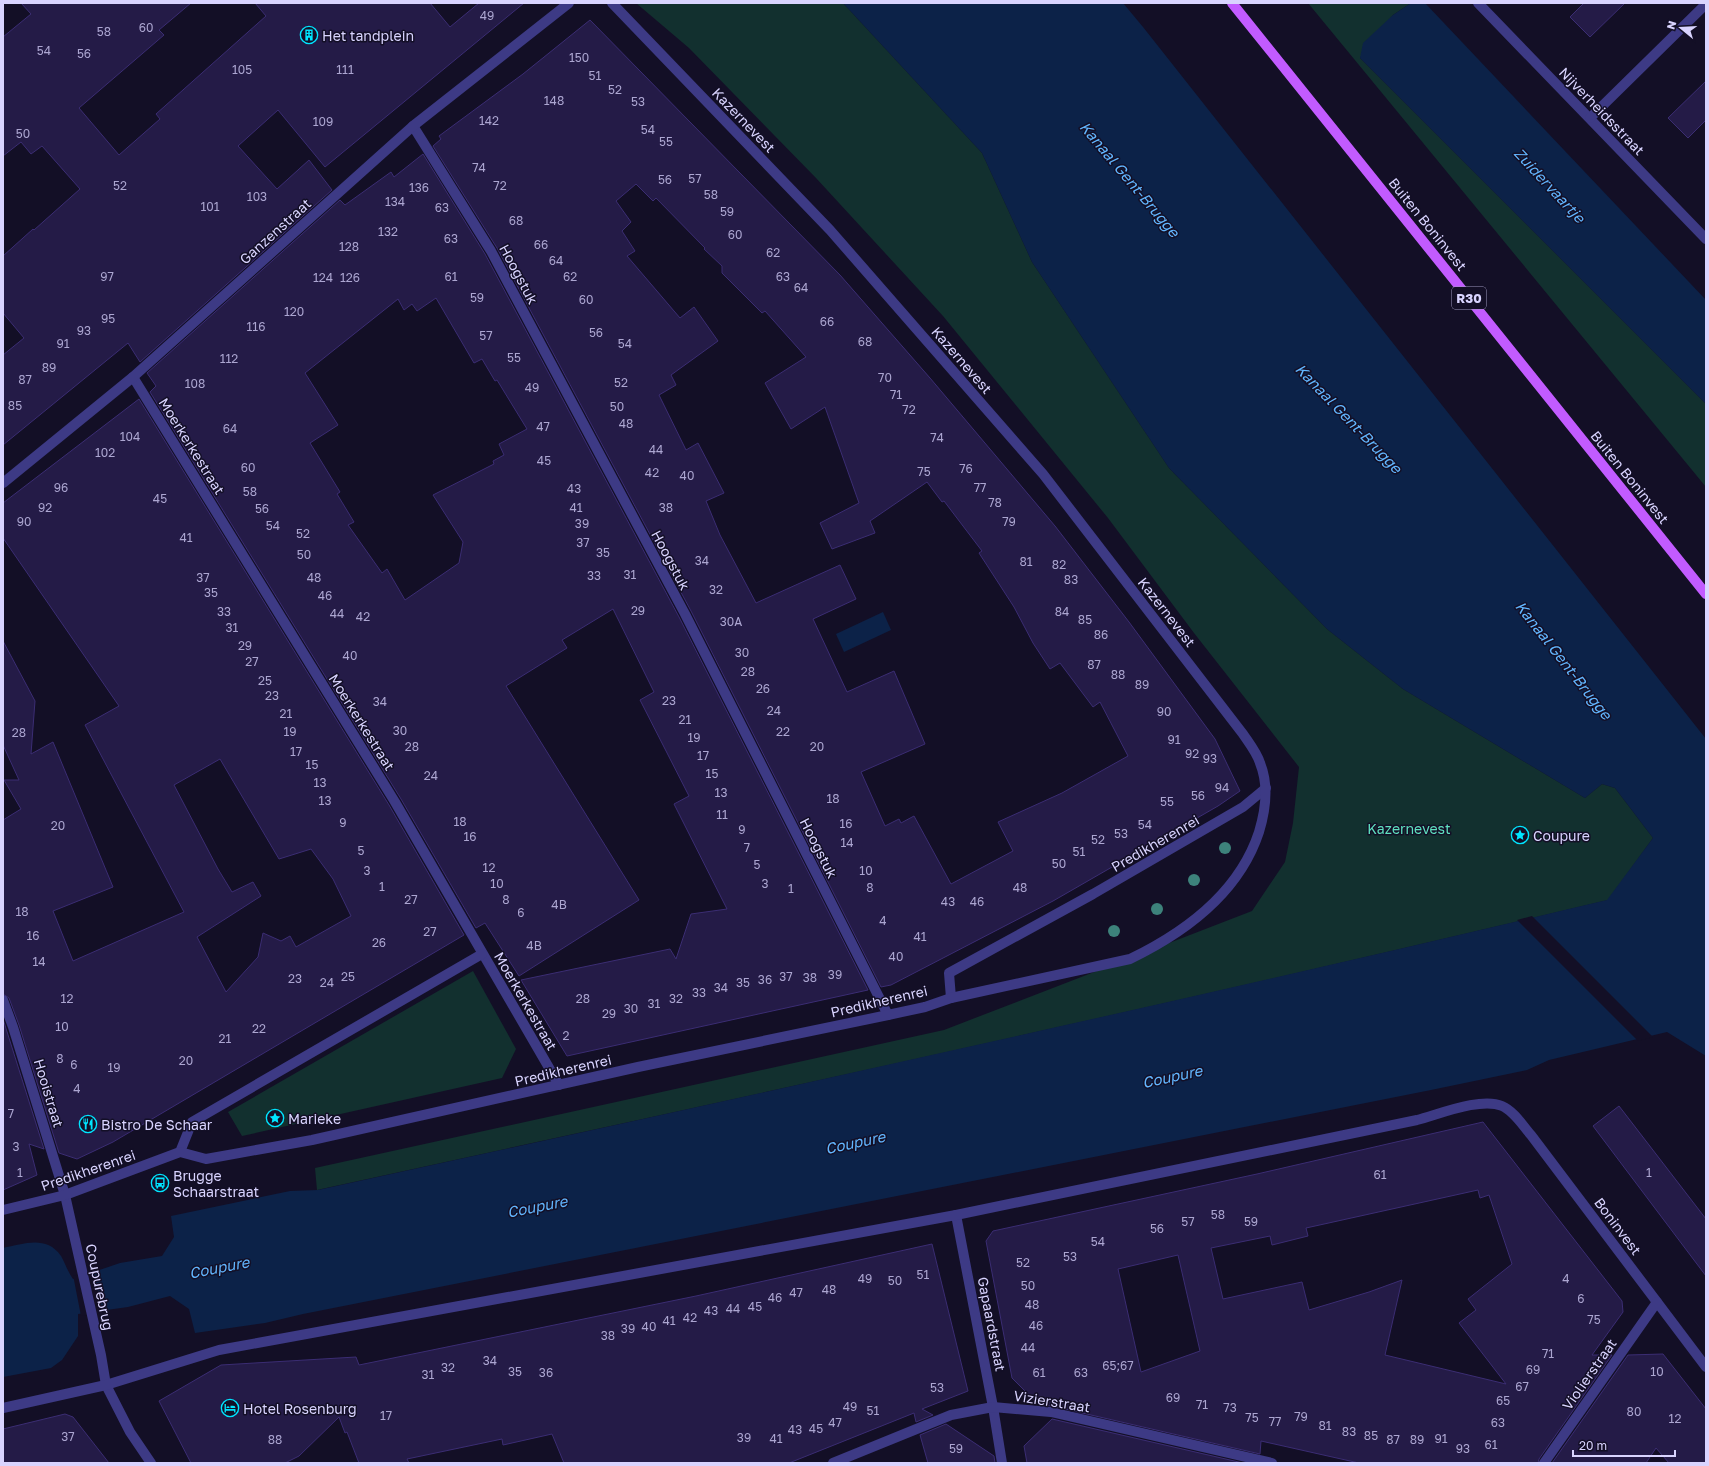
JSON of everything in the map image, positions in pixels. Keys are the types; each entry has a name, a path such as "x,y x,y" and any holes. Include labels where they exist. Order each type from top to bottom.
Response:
{"main road":[{"name":"Buiten Boninvest","path":"1232,3 1706,594"}],"street":[{"name":"Ganzenstraat","path":"3,483 133,377 413,126 569,3"},
{"name":"Kazernevest","path":"612,3 830,230 1043,474 1243,734 1260,762"},
{"name":"Nijverheidsstraat","path":"1478,3 1706,239"},
{"path":"1590,118 1706,4"},
{"name":"Hoogstuk","path":"413,126 491,251 684,614 888,1015"},
{"name":"Moerkerkestraat","path":"133,377 391,795 559,1085"},
{"name":"Predikherenrei","path":"3,1210 66,1195 180,1152 206,1159 312,1140 638,1067 888,1015 951,998 1130,959 1155,947 1179,932 1213,905 1237,878 1254,848 1264,817 1266,788 1260,762"},
{"name":"Predikherenrei","path":"951,998 948,974 1093,894 1237,811 1266,788"},
{"path":"180,1152 192,1122 482,954"},
{"name":"Hooistraat","path":"3,1000 14,1027 66,1195"},
{"name":"Boninvest","path":"956,1215 1418,1120 1483,1102 1503,1106 1518,1119 1531,1135 1706,1367"},
{"name":"Coupurebrug","path":"66,1195 101,1354 106,1385 130,1432 151,1463"},
{"path":"3,1408 106,1385 219,1350 956,1215"},
{"name":"Gapaardstraat","path":"956,1215 994,1407 1002,1463"},
{"name":"Violierstraat","path":"1544,1463 1657,1302"},
{"name":"Vizierstraat","path":"833,1463 951,1415 994,1407 1051,1412 1272,1463"}],"green space":[{"name":"Kazernevest","path":"636,3 843,3 982,153 1032,262 1169,468 1327,629 1403,689 1585,798 1602,784 1615,788 1653,838 1608,900 1286,976 317,1190 315,1168 944,1030 1252,911 1285,862 1293,823 1299,767 1194,633 1108,518 943,316 816,178 689,48"},
{"path":"1308,3 1411,3 1393,15 1360,58 1706,404 1706,487"},
{"path":"473,971 516,1049 502,1078 242,1136 228,1112"}],"water":[{"name":"Kanaal Gent-Brugge","path":"843,3 1123,3 1143,27 1706,739 1706,1056 1667,1032 1549,1060 1527,1070 1431,1090 303,1314 265,1323 195,1333 189,1309 170,1296 128,1307 78,1314 78,1336 62,1360 51,1368 3,1377 3,1248 27,1243 42,1243 49,1245 61,1256 73,1279 120,1263 162,1256 174,1237 171,1216 290,1191 318,1190 641,1119 1124,1012 1607,900 1653,838 1615,788 1602,784 1585,798 1403,689 1327,629 1169,468 1032,262 982,153"},
{"name":"Zuidervaartje","path":"1411,3 1425,3 1706,300 1706,404 1360,58 1363,43 1393,15"},
{"path":"883,612 891,630 844,652 836,634"}],"pier":[{"path":"1532,916 1653,1037 1638,1041 1517,920"},
{"path":"93,1270 103,1313 81,1316 73,1276"}],"building":[{"path":"21,3 191,3 159,30 164,35 79,108 119,155 160,119 156,114 266,16 255,3 430,3 450,27 479,3 524,3 325,167 278,110 238,146 277,189 309,160 332,190 140,362 128,343 3,445 3,355 24,338 3,313 3,256 80,189 42,146 31,154 21,142 3,156 3,37 31,14"},
{"path":"1584,3 1625,3 1590,37 1570,17"},
{"path":"590,20 840,275 930,378 1055,526 1129,622 1215,739 1240,791 1218,806 1053,901 891,985 881,987 691,611 497,248 433,146 441,139 439,136 523,74","holes":["636,184 653,201 656,198 722,266 722,273 762,313 765,311 806,357 765,383 791,429 825,407 859,503 820,523 832,549 875,533 870,521 927,482 942,502 944,501 982,551 979,553 1014,607 1033,643 1050,669 1060,663 1093,707 1100,702 1128,756 1062,793 998,822 1013,851 951,884 914,816 901,823 899,819 885,826 861,772 925,744 894,671 847,692 813,619 856,599 840,565 756,603 720,535 706,501 724,493 698,443 686,450 659,395 676,385 671,375 718,341 694,307 680,318 627,256 635,251 622,231 631,222 616,201"]},
{"path":"1706,81 1706,120 1688,138 1668,118"},
{"path":"423,154 485,254 679,617 868,990 567,1056 521,980 670,949 676,959 691,914 727,909 674,804 689,796 640,700 654,692 613,609 562,640 567,648 506,686 639,900 519,976 485,923 476,928 401,799 150,392 156,386 147,373 340,200 345,205 391,172 394,177","holes":["436,298 474,363 482,359 495,381 497,380 527,429 499,444 504,455 493,461 494,464 433,495 463,542 459,563 405,600 387,569 382,573 348,525 354,522 337,494 340,492 310,443 338,425 305,373 398,299 404,310 412,304 417,311"]},
{"path":"139,399 389,805 464,935 113,1142 77,1159 59,1153 19,1025 9,998 3,994 3,820 21,809 4,780 19,780 3,745 3,641 35,701 31,754 53,742 113,887 53,911 73,961 184,912 85,725 119,706 3,538 3,503","holes":["220,759 279,859 311,849 333,879 351,916 296,947 290,936 281,941 263,933 258,957 226,992 197,937 261,896 253,882 232,892 218,869 174,785"]},
{"path":"3,1019 44,1149 29,1144 37,1175 3,1190"},
{"path":"1619,1106 1706,1219 1706,1276 1593,1126"},
{"path":"1483,1122 1622,1301 1623,1312 1592,1355 1612,1355 1539,1459 1538,1463 1359,1463 1261,1441 1260,1454 1038,1404 1012,1378 986,1241 993,1231 1257,1174","holes":["1478,1190 1480,1198 1489,1195 1512,1264 1468,1299 1476,1310 1459,1323 1506,1384 1385,1355 1402,1280 1369,1292 1309,1310 1302,1282 1223,1299 1211,1248 1270,1236 1272,1245 1308,1236 1306,1228","1178,1255 1200,1351 1141,1372 1118,1269"]},
{"path":"932,1244 968,1391 922,1409 933,1415 916,1422 914,1413 789,1463 564,1463 552,1434 503,1445 502,1439 407,1459 409,1463 359,1463 347,1432 345,1433 339,1417 299,1456 285,1463 191,1463 159,1401 221,1365 356,1357 359,1365 696,1296"},
{"path":"1663,1354 1706,1409 1706,1463 1669,1463 1656,1448 1646,1463 1552,1463 1628,1355"},
{"path":"65,1414 73,1417 109,1463 3,1463 3,1429"},
{"path":"1052,1419 1243,1463 1027,1463 1024,1446"},
{"path":"946,1424 994,1456 995,1463 928,1463 920,1435"}],"place":[{"name":"Het tandplein","path":"309,35"},
{"name":"Coupure","path":"1520,835"},
{"name":"Marieke","path":"275,1118"},
{"name":"Bistro De Schaar","path":"88,1124"},
{"name":"Brugge Schaarstraat","path":"160,1183"},
{"name":"Hotel Rosenburg","path":"230,1408"}]}
